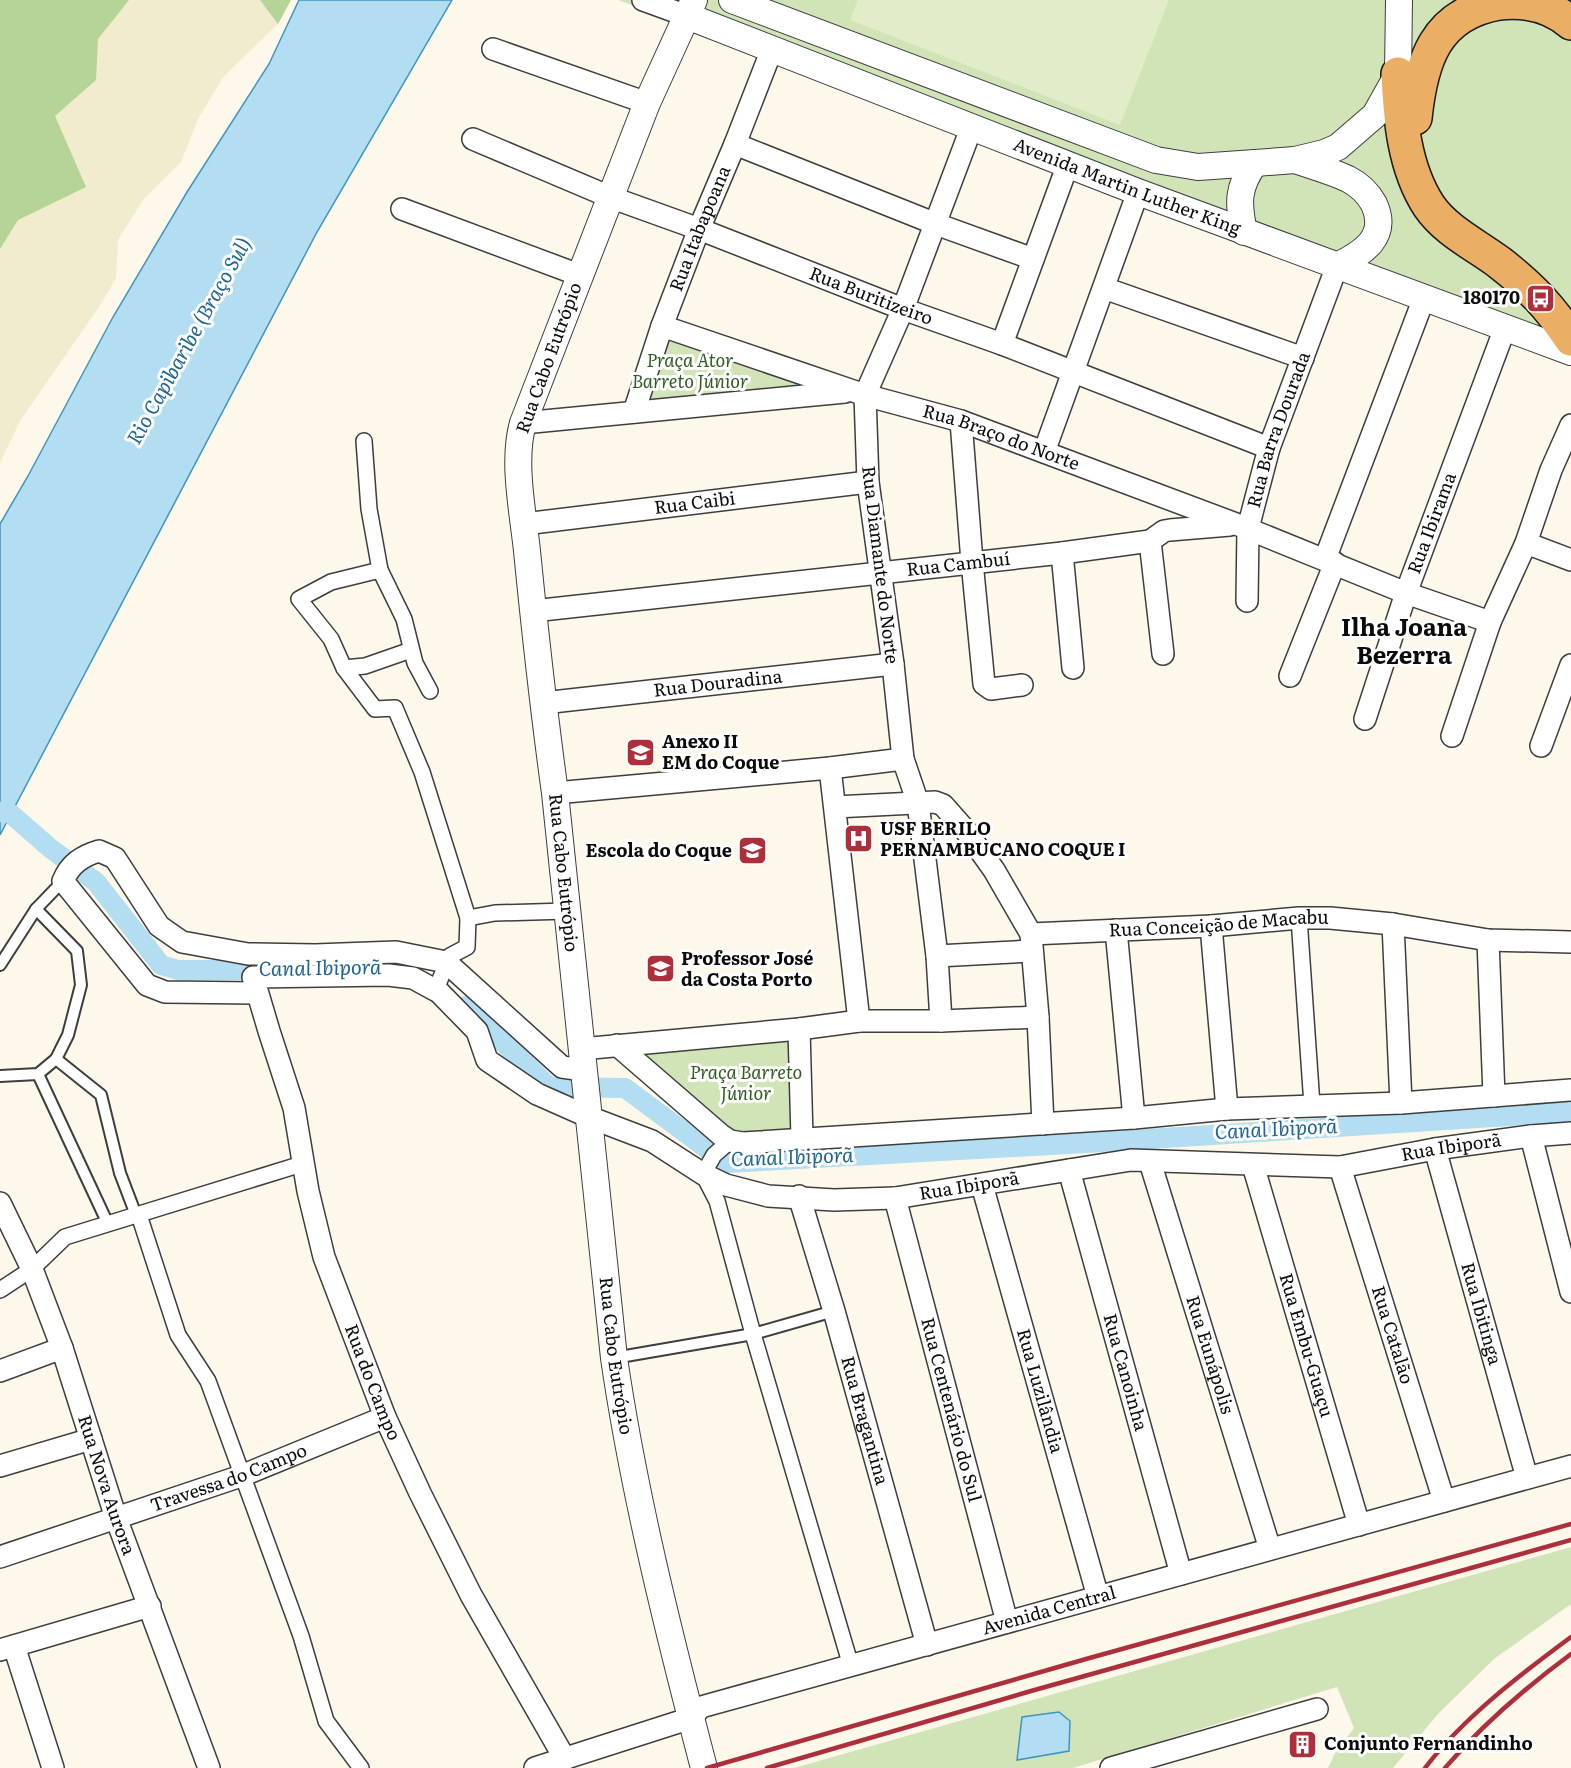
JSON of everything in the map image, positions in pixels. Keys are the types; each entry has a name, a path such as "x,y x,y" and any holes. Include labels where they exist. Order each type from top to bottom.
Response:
{"highway":[{"path":"1410,164 1417,95 1424,65 1440,35 1451,23 1474,8 1508,1 1529,2 1546,7 1558,12 1571,23"},
{"path":"1398,74 1400,112 1410,164 1419,188 1431,208 1453,230 1501,264 1541,298 1571,339"}],"street":[{"path":"643,0 690,8"},
{"name":"Avenida Martin Luther King","path":"732,0 1156,159 1198,167 1295,160 1331,150 1362,128 1375,115 1398,74"},
{"path":"1398,74 1399,0"},
{"name":"Avenida Martin Luther King","path":"690,8 772,49 1138,192 1571,352"},
{"name":"Rua Cabo Eutrópio","path":"690,8 646,103 579,275 523,423 518,452 533,612 555,793 621,1408 661,1598 704,1768"},
{"path":"493,49 646,103"},
{"name":"Rua Itabapoana","path":"634,412 662,326 772,49"},
{"name":"Rua Diamante do Norte","path":"942,1021 926,802 903,759 868,483 860,393 903,309 972,126"},
{"name":"Rua Buritizeiro","path":"473,139 610,197 1073,371 1269,448"},
{"path":"735,144 936,224 1033,259"},
{"path":"1295,160 1355,183 1371,200 1378,213 1380,225 1376,237 1368,246 1337,266"},
{"path":"1244,232 1239,205 1240,195 1246,175 1255,163"},
{"path":"1002,344 1068,164"},
{"path":"1044,452 1138,192"},
{"path":"402,209 579,275"},
{"name":"Rua Barra Dourada","path":"1247,601 1242,526 1337,266"},
{"path":"1104,288 1303,357"},
{"path":"1290,676 1424,298"},
{"name":"Rua Braço do Norte","path":"662,326 860,393 961,421 1242,526 1407,593 1490,622"},
{"name":"Rua Ibirama","path":"1365,719 1407,593 1505,328"},
{"path":"523,423 860,393"},
{"path":"961,421 984,684 991,689 1022,685"},
{"path":"1452,736 1490,622 1526,543 1551,470 1571,425"},
{"path":"364,441 369,509 380,570 404,619 415,663 430,691"},
{"name":"Rua Caibi","path":"524,524 868,483"},
{"name":"Rua Cambuí","path":"533,612 1062,553 1150,541 1164,531 1170,530 1242,526"},
{"path":"1150,541 1163,654"},
{"path":"1526,543 1571,560"},
{"path":"1062,553 1073,668"},
{"path":"380,570 332,582 299,599 331,639 344,668 375,709 395,708 422,772 468,918 467,947 450,956 440,978"},
{"path":"344,668 365,666 411,650"},
{"name":"Rua Douradina","path":"543,704 892,664"},
{"path":"1541,746 1571,665"},
{"path":"555,793 830,768 903,759"},
{"path":"830,768 859,1021"},
{"path":"835,807 926,802 943,805 966,831 993,870 1032,942 1043,1124"},
{"path":"71,870 99,850 115,858 159,926 182,942 248,954 315,955 396,952 440,978 562,1067 617,1045 799,1029 859,1021 942,1021 1038,1017"},
{"name":"Rua Ibiporã","path":"71,870 147,985 165,992 388,975 440,978 477,1031 487,1060 537,1094 651,1141 703,1174 726,1185 768,1196 834,1200 895,1198 1131,1160 1340,1167 1435,1149 1571,1133"},
{"path":"468,918 495,913 567,910"},
{"path":"1299,918 1312,1105"},
{"name":"Rua Conceição de Macabu","path":"938,956 1116,930 1211,926 1299,918 1330,918 1393,924 1488,940 1571,942"},
{"path":"1393,924 1401,1103"},
{"path":"1211,926 1227,1109"},
{"path":"1116,930 1134,1118"},
{"path":"1488,940 1494,1096"},
{"name":"Rua do Campo","path":"255,985 294,1108 308,1191 324,1257 385,1417 471,1595 565,1759"},
{"path":"799,1029 802,1138"},
{"path":"617,1045 721,1135 730,1141 743,1143 1134,1118 1227,1109 1401,1103 1571,1090"},
{"path":"1531,1136 1571,1292"},
{"path":"730,1141 714,1155 703,1174 717,1200 753,1334 851,1666"},
{"name":"Rua Ibitinga","path":"1435,1149 1527,1478"},
{"name":"Rua Eunápolis","path":"1150,1162 1270,1549"},
{"path":"0,1290 32,1269 65,1237 304,1163"},
{"name":"Rua Embu-Guaçu","path":"1253,1165 1359,1525"},
{"name":"Rua Catalão","path":"1340,1167 1444,1501"},
{"name":"Rua Canoinha","path":"1069,1170 1181,1574"},
{"name":"Rua Luzilândia","path":"982,1185 1098,1597"},
{"name":"Rua Bragantina","path":"799,1197 834,1311 927,1645"},
{"name":"Rua Centenário do Sul","path":"895,1198 1006,1622"},
{"name":"Rua Nova Aurora","path":"0,1203 32,1269 62,1348 116,1518 209,1768"},
{"path":"137,1215 177,1335 208,1382 300,1636 326,1722 361,1768"},
{"path":"0,1371 62,1348"},
{"name":"Travessa do Campo","path":"0,1557 241,1476 385,1417"},
{"path":"0,1466 91,1439"},
{"name":"Avenida Central","path":"535,1768 691,1718 701,1707 1571,1466"},
{"path":"53,1768 7,1648 150,1606"},
{"path":"1111,1768 1317,1709"}],"lane":[{"path":"0,965 36,909 71,870"},
{"path":"0,1076 38,1074 56,1059 68,1035 81,985 77,951 36,909"},
{"path":"56,1059 101,1095 120,1173 137,1215"},
{"path":"38,1074 108,1224"},
{"path":"614,1358 753,1334 834,1311"}],"shaded area":[{"path":"0,0 280,0 278,24 224,76 198,119 181,162 143,200 118,240 116,278 101,304 20,421 0,463"}],"green space":[{"path":"0,0 129,0 98,39 96,80 55,116 86,187 18,220 0,249"},
{"path":"260,0 291,0 278,24"},
{"path":"618,0 1571,0 1571,352 687,25"},
{"path":"858,0 1169,0 1120,125 850,20"},
{"name":"Praça Ator Barreto Júnior","path":"670,337 813,386 648,400"},
{"name":"Praça Barreto Júnior","path":"793,1028 800,1146 736,1141 627,1045"},
{"path":"1571,1547 1571,1604 1494,1659 1438,1714 1393,1768 1328,1768 1336,1751 1354,1728 1337,1687 1073,1768 794,1768"}],"water":[{"name":"Rio Capibaribe (Braço Sul)","path":"299,0 452,0 317,232 0,835 0,524 113,317 187,192 269,64"},
{"path":"1059,1712 1070,1721 1069,1751 1017,1760 1022,1717"}],"waterway":[{"name":"Canal Ibiporã","path":"0,812 11,814 50,848 96,882 161,965 178,970 271,970"},
{"name":"Canal Ibiporã","path":"466,1006 549,1087 625,1088 726,1163 1571,1112"}],"railway":[{"path":"707,1768 1086,1659 1571,1524"},
{"path":"767,1768 1031,1691 1571,1540"},
{"path":"1425,1768 1475,1714 1571,1637"},
{"path":"1445,1768 1505,1708 1571,1654"}],"place":[{"name":"180170","path":"1541,298"},
{"name":"Anexo II EM do Coque","path":"641,752"},
{"name":"USF BERILO PERNAMBUCANO COQUE I","path":"859,839"},
{"name":"Escola do Coque","path":"753,851"},
{"name":"Professor José da Costa Porto","path":"660,969"},
{"name":"Conjunto Fernandinho","path":"1303,1744"}],"district":[{"name":"Ilha Joana Bezerra","path":"1404,642"}]}
